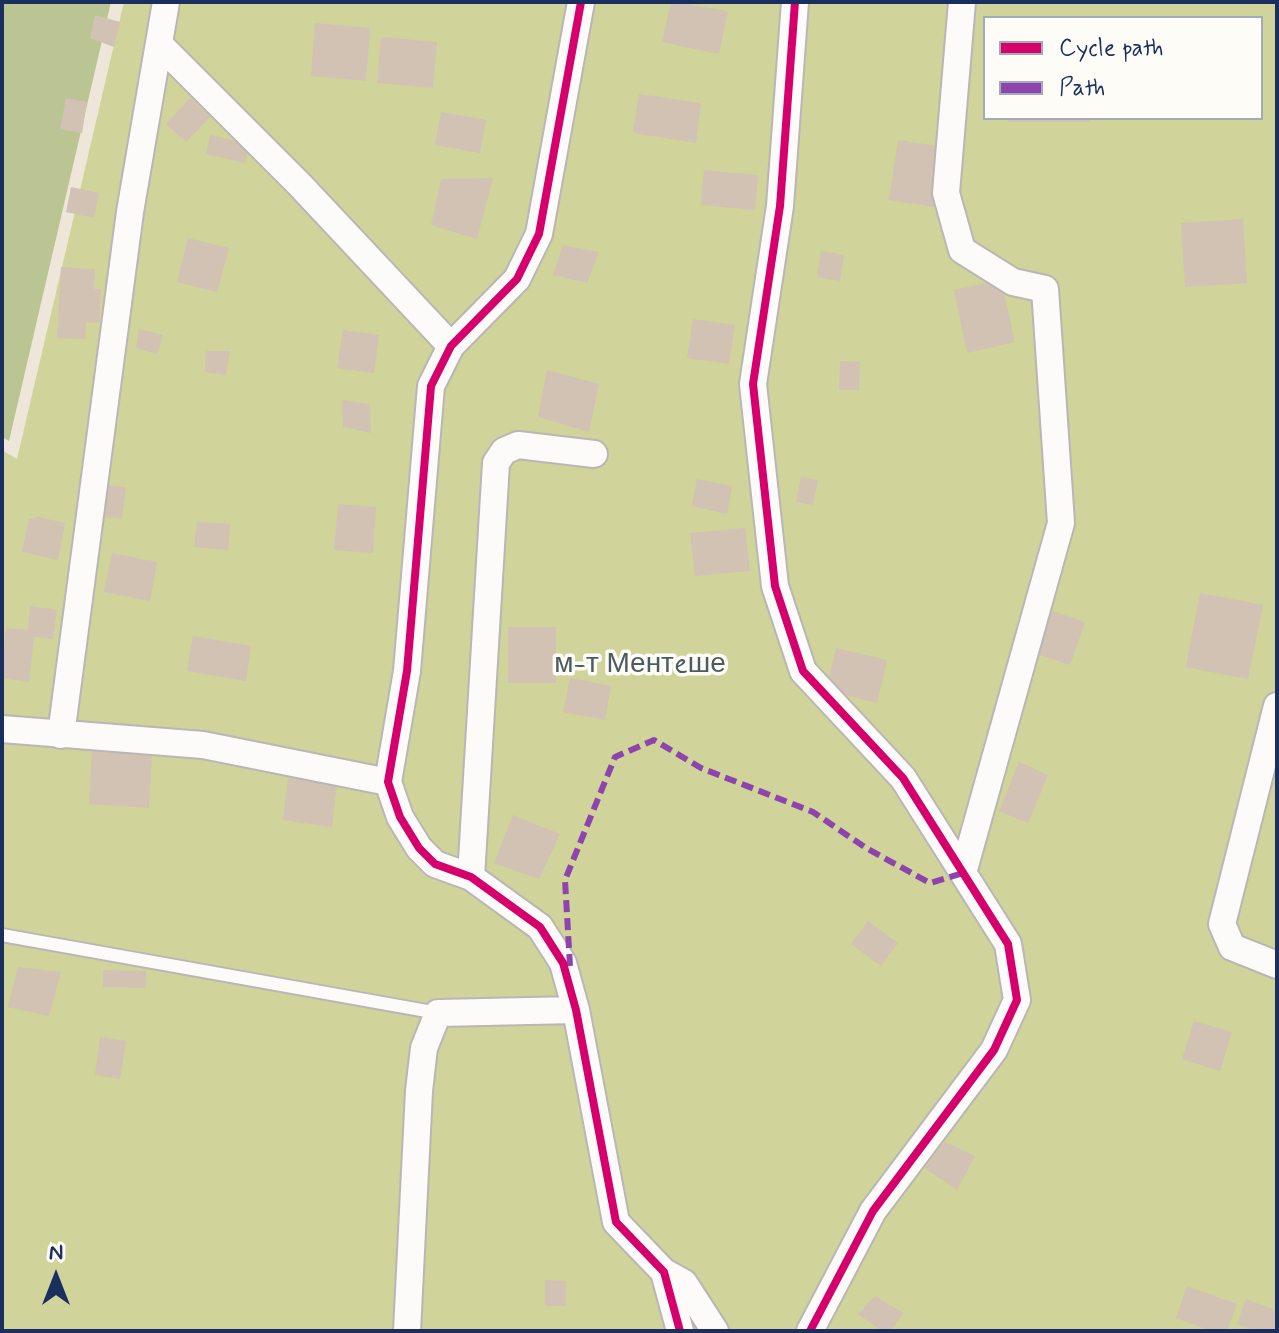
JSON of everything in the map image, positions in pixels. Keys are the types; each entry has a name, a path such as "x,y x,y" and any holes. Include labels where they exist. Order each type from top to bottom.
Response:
{"street":[{"path":"61,735 130,212 166,2"},
{"path":"581,2 539,234 517,279 451,346 431,386 407,671 388,782 400,817 419,848 435,864 471,877 540,927 563,963 576,1010 616,1222 664,1272 684,1283 715,1331"},
{"path":"795,2 780,206 753,384 775,586 803,671 903,778 1008,944 1017,1000 994,1050 873,1211 810,1331"},
{"path":"962,2 946,193 962,250 1013,282 1045,289 1061,523 963,873"},
{"path":"159,44 300,185 451,346"},
{"path":"471,877 496,463 504,451 518,445 594,454"},
{"path":"1277,706 1222,924 1232,947 1277,965"},
{"path":"2,729 203,745 388,782"},
{"path":"407,1331 419,1091 424,1048 438,1013 576,1010"},
{"path":"664,1272 680,1331"}],"lane":[{"path":"2,935 438,1013"}],"green space":[{"path":"2,2 111,2 9,441 2,437"},
{"name":"м-т Ментeше","path":"124,2 1277,2 1277,1331 2,1331 2,450 17,459"}],"building":[{"path":"671,2 728,11 719,54 662,42"},
{"path":"95,15 120,22 114,47 90,38"},
{"path":"315,23 370,28 366,81 311,76"},
{"path":"381,37 437,42 433,88 377,83"},
{"path":"639,94 701,103 696,143 633,133"},
{"path":"66,98 87,102 82,133 60,129"},
{"path":"190,98 210,117 186,142 166,124"},
{"path":"441,112 486,120 480,153 435,145"},
{"path":"1008,120 1090,120 1089,122"},
{"path":"210,135 249,144 245,163 206,154"},
{"path":"898,140 944,147 934,207 889,200"},
{"path":"704,170 758,175 755,210 701,205"},
{"path":"493,178 477,239 431,225 441,179"},
{"path":"71,187 99,193 94,218 66,212"},
{"path":"1243,219 1247,283 1185,287 1181,223"},
{"path":"188,238 229,248 217,292 177,282"},
{"path":"563,245 599,252 587,283 553,275"},
{"path":"821,251 844,255 840,281 817,277"},
{"path":"61,267 95,269 94,289 101,289 99,323 86,322 85,339 57,338"},
{"path":"1001,280 1015,342 967,353 954,290"},
{"path":"693,319 735,325 729,364 687,358"},
{"path":"139,329 163,335 157,354 136,348"},
{"path":"343,330 379,335 374,373 337,368"},
{"path":"206,351 230,351 226,375 205,372"},
{"path":"840,361 860,362 859,390 839,390"},
{"path":"547,370 599,384 589,432 538,417"},
{"path":"342,400 370,404 371,433 343,427"},
{"path":"801,477 818,480 813,505 796,502"},
{"path":"697,479 732,486 727,514 692,506"},
{"path":"107,485 126,487 122,519 103,517"},
{"path":"338,504 376,507 373,553 334,550"},
{"path":"38,517 65,523 58,560 22,552 29,519"},
{"path":"197,522 230,524 228,550 194,547"},
{"path":"745,528 750,571 695,576 690,533"},
{"path":"112,553 157,562 150,601 104,592"},
{"path":"1200,593 1263,605 1248,679 1186,667"},
{"path":"30,606 57,610 53,639 34,637 29,682 2,678 6,628 28,630"},
{"path":"1047,609 1085,622 1070,665 1031,652"},
{"path":"508,627 556,627 556,683 508,683"},
{"path":"193,636 251,646 246,681 187,671"},
{"path":"836,648 887,660 877,703 838,693 828,683"},
{"path":"570,678 611,686 605,720 563,712"},
{"path":"92,751 152,755 149,808 89,804"},
{"path":"1019,762 1048,775 1028,823 999,811"},
{"path":"288,778 337,784 332,827 283,820"},
{"path":"513,815 560,834 539,879 494,863"},
{"path":"868,921 898,943 881,966 851,944"},
{"path":"18,967 61,972 49,1016 8,1007"},
{"path":"103,970 146,971 146,988 103,987"},
{"path":"1194,1021 1232,1032 1220,1071 1182,1059"},
{"path":"100,1037 126,1041 120,1079 95,1075"},
{"path":"945,1142 975,1156 957,1190 925,1168"},
{"path":"545,1280 566,1281 566,1306 545,1306"},
{"path":"1187,1286 1237,1304 1227,1331 1211,1331 1176,1318"},
{"path":"875,1296 904,1313 890,1331 882,1331 858,1314"},
{"path":"1246,1299 1277,1311 1277,1331 1255,1331 1237,1324"}],"marked path":[{"path":"570,966 565,880 615,757 654,740 701,768 813,812 866,848 930,883 963,873"}],"cycle path":[{"path":"581,2 539,234 517,279 451,346 431,386 407,671 388,782 400,817 419,848 435,864 471,877 540,927 563,963 576,1010 616,1222 664,1272 680,1331"},
{"path":"795,2 780,206 753,384 775,586 803,671 903,778 1008,944 1017,1000 994,1050 873,1211 810,1331"}]}
